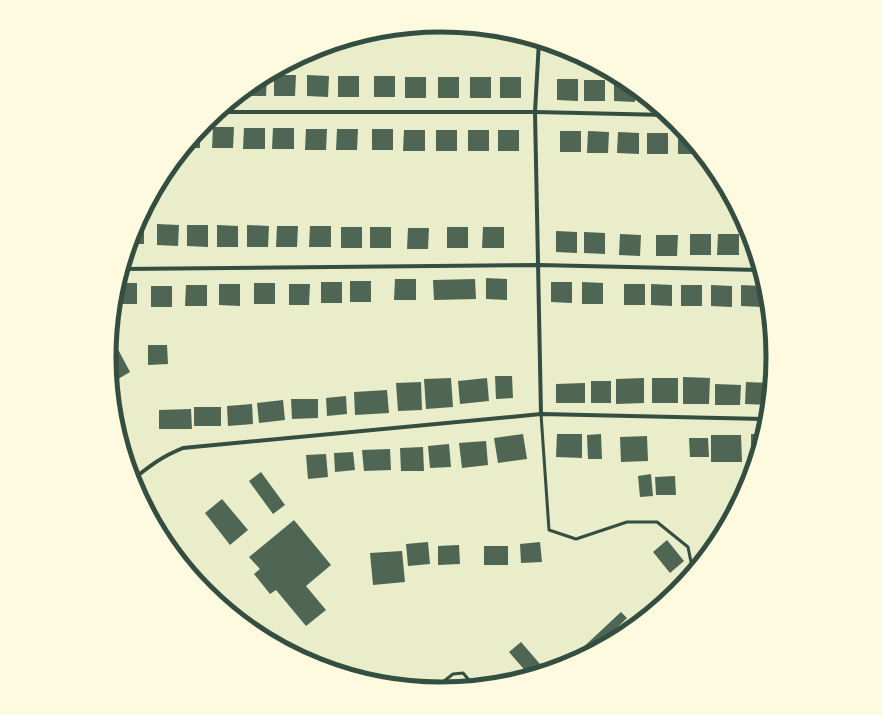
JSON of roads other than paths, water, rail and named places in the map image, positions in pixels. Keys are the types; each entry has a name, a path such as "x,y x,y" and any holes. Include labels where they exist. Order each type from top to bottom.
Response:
{"street":[{"path":"539,47 535,112 541,414"},
{"path":"227,112 535,112 658,115"},
{"path":"128,269 539,265 754,270"},
{"path":"138,475 163,457 183,448 541,414 761,418"}],"lane":[{"path":"541,414 548,530 576,539 627,522 657,522 688,547 692,565"},
{"path":"442,683 453,674 463,673 470,681"}]}
